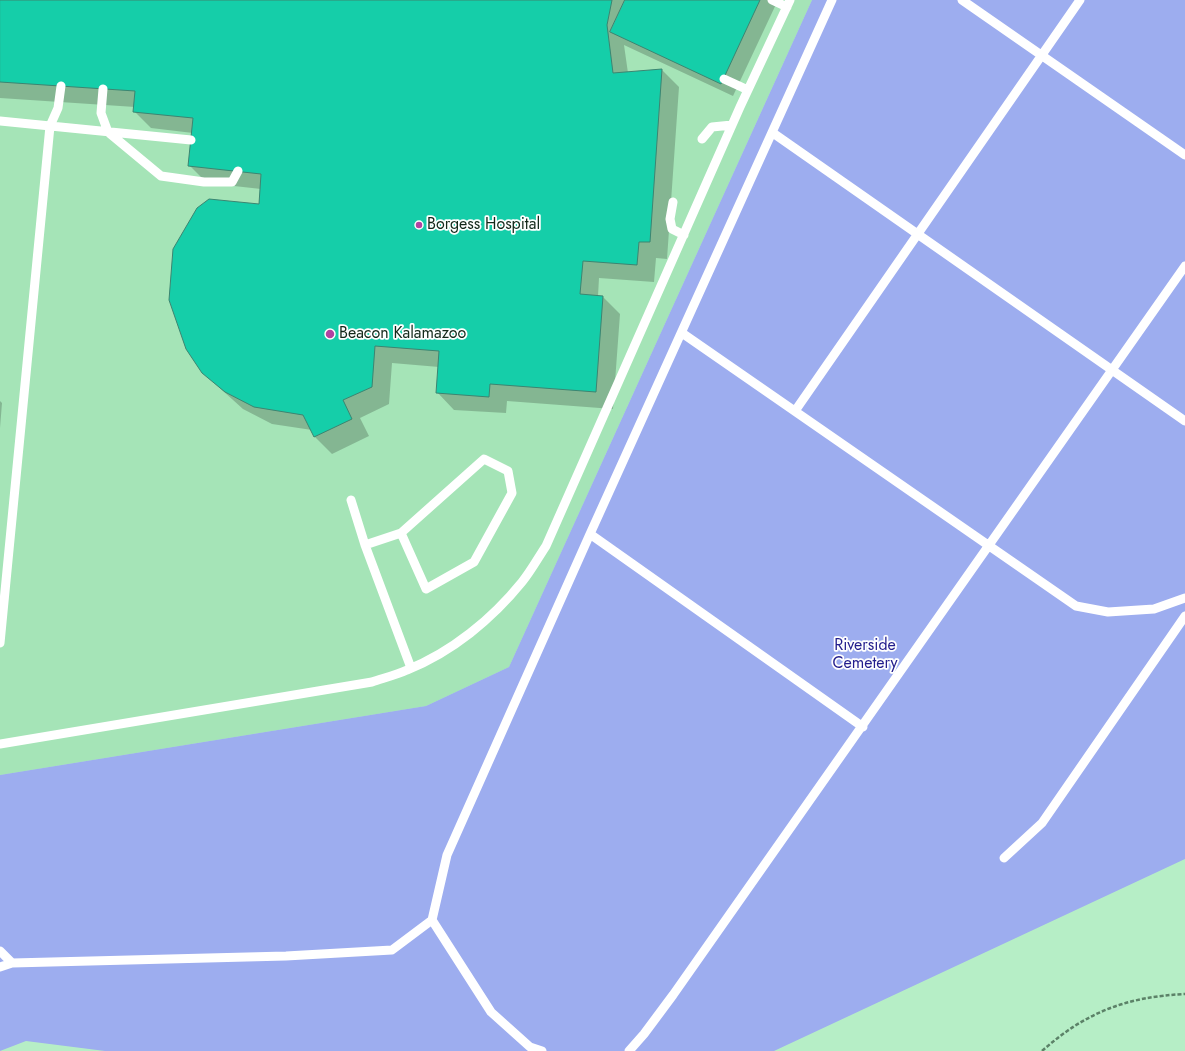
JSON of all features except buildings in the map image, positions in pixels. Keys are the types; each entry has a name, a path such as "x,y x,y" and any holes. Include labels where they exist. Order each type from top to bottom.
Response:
{"lane":[{"path":"0,744 372,682 411,668 446,650 473,632 523,581 546,546 732,125 788,3 772,0"},
{"path":"0,967 12,963 286,956 392,950 432,920 447,855 590,534 832,0"},
{"path":"962,0 1185,155"},
{"path":"795,411 1080,0"},
{"path":"724,79 748,90"},
{"path":"0,643 50,126 58,108 61,86"},
{"path":"103,89 101,113 108,132 160,176 204,182 232,182 238,171"},
{"path":"0,121 191,140"},
{"path":"702,139 712,127 732,125"},
{"path":"773,133 1185,421"},
{"path":"673,202 670,219 672,229 684,235"},
{"path":"629,1051 665,1006 863,727 1185,266"},
{"path":"682,333 1076,606 1108,612 1154,609 1185,598"},
{"path":"365,545 401,533 484,459 508,471 512,493 474,562 426,590 401,533"},
{"path":"351,500 365,545 411,668"},
{"path":"590,534 863,727"},
{"path":"1004,858 1042,823 1185,616"},
{"path":"432,920 491,1012 530,1047 542,1051"},
{"path":"0,951 12,963"}],"path":[{"path":"1042,1051 1069,1029 1088,1018 1119,1004 1157,996 1185,994"}],"shaded area":[{"name":"Beacon Kalamazoo","path":"0,0 812,0 509,667 426,706 0,775"}],"green space":[{"name":"Riverside Cemetery","path":"812,0 1185,0 1185,859 774,1051 105,1051 26,1041 0,1051 0,775 426,706 509,667"}],"place":[{"name":"Borgess Hospital","path":"419,225"},
{"name":"Beacon Kalamazoo","path":"330,334"}]}
